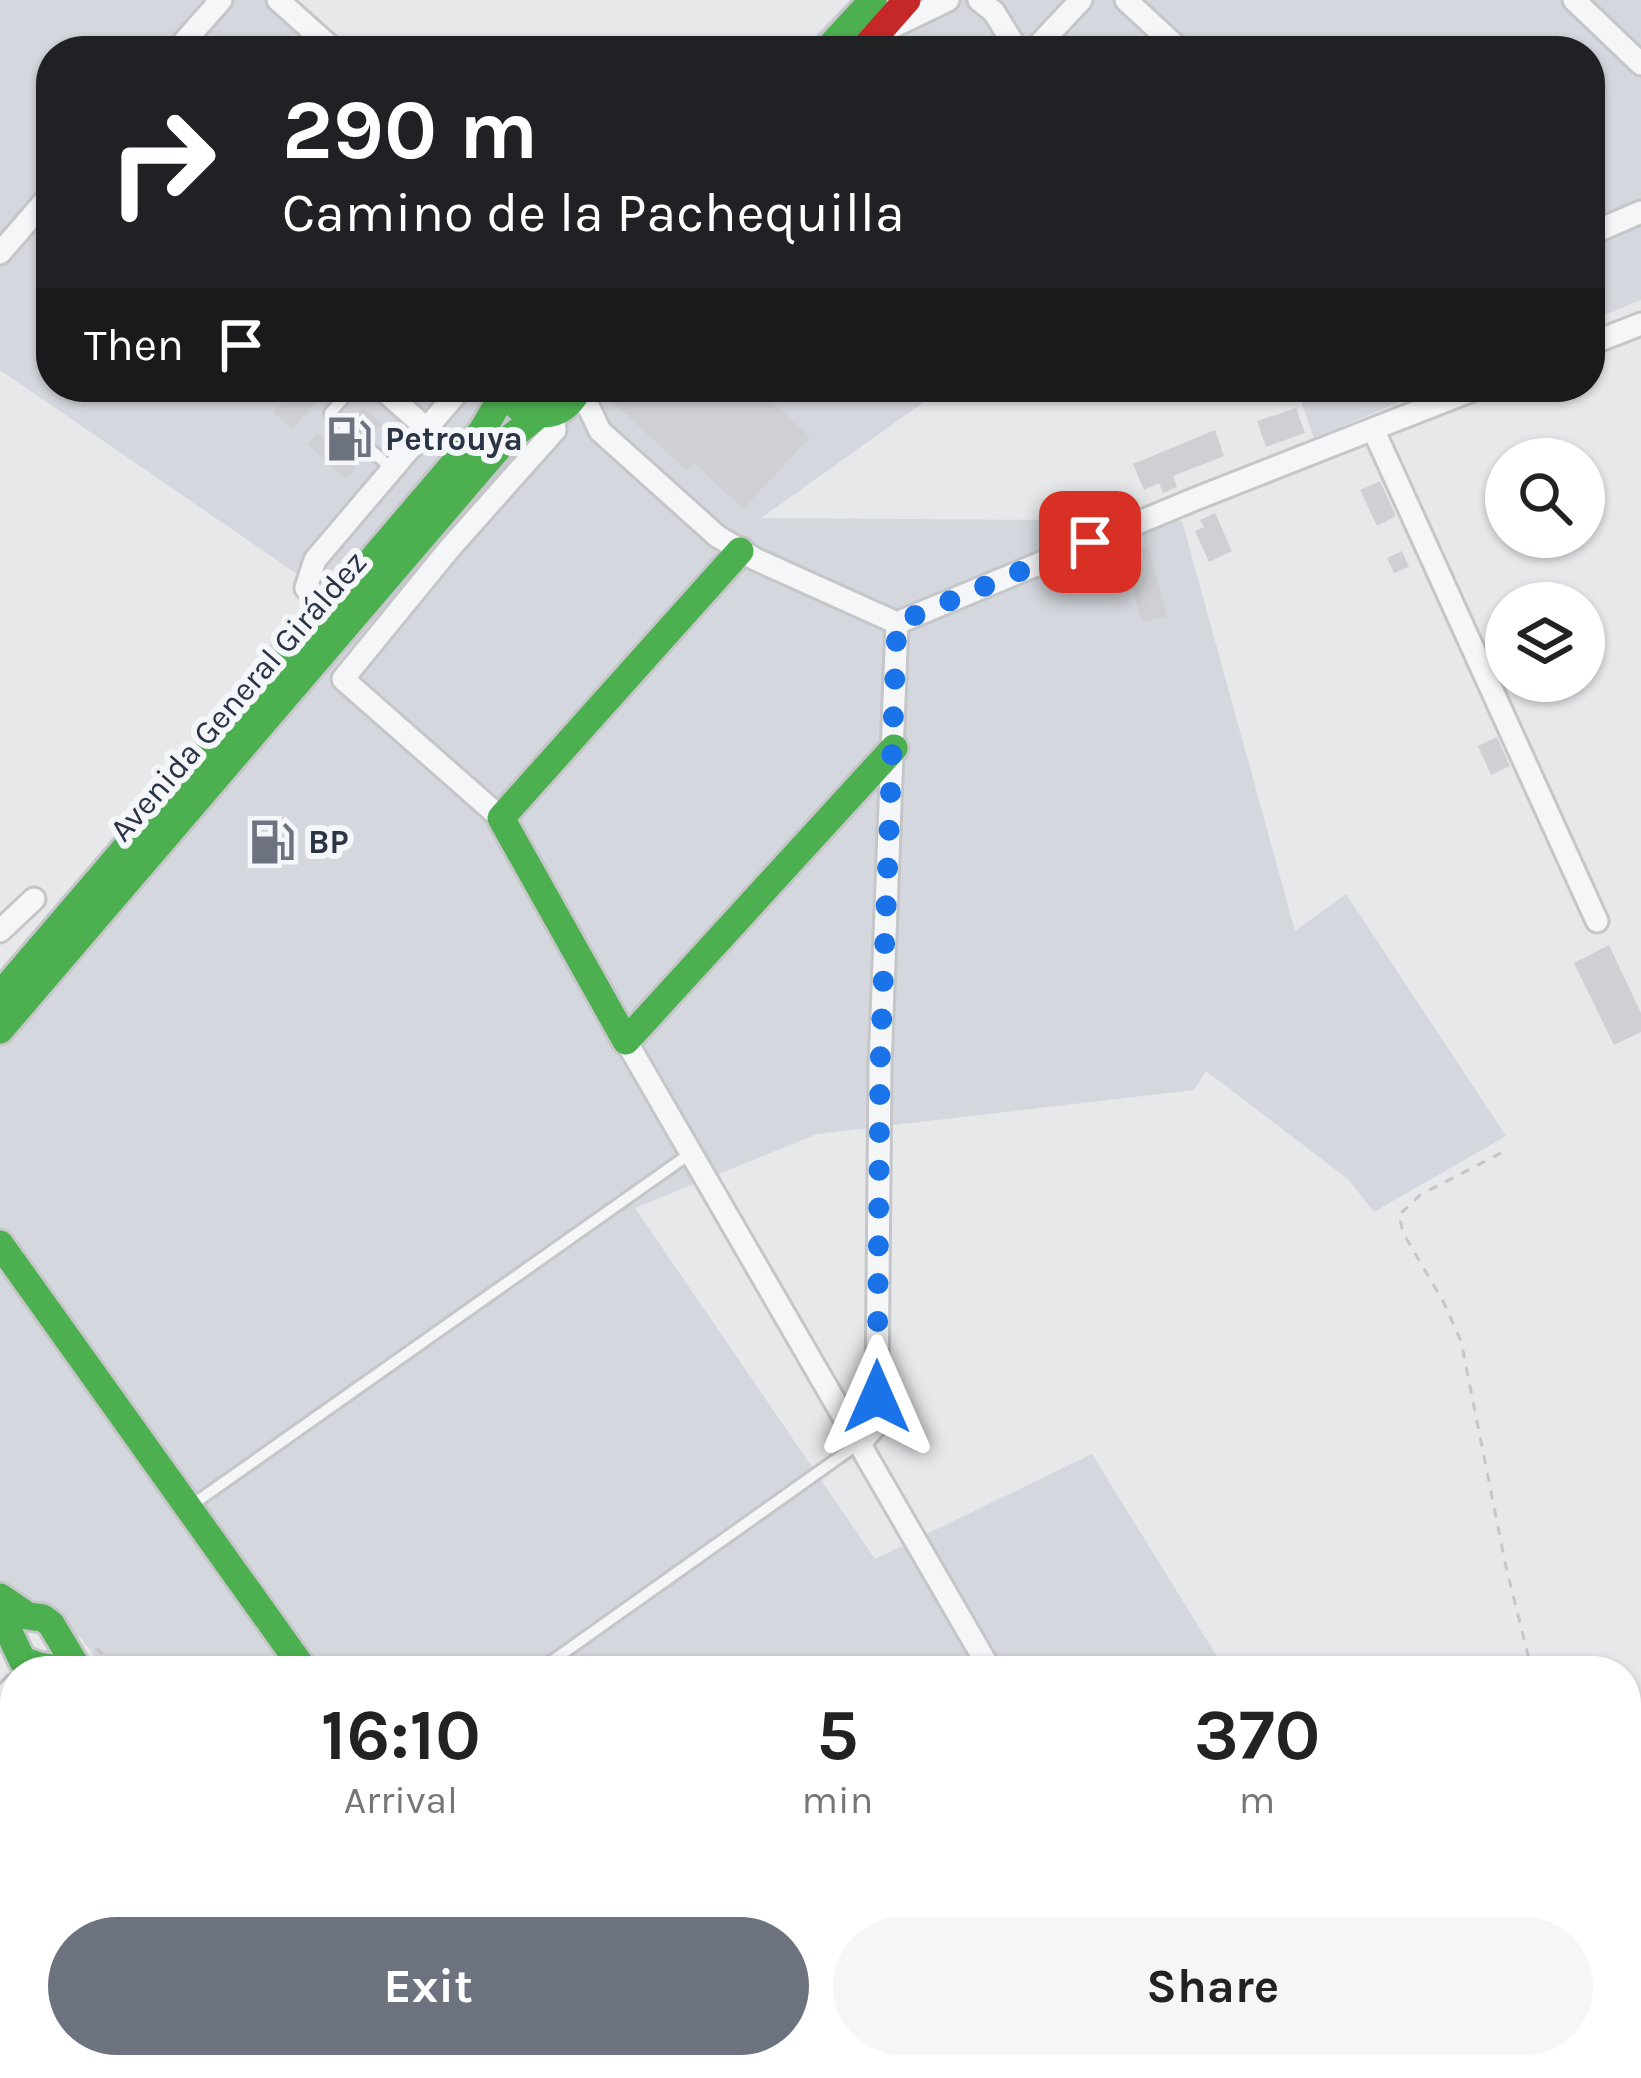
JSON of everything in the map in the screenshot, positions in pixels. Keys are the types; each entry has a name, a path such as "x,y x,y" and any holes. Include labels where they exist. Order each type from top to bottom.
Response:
{"main road":[{"path":"840,36 873,0"},
{"path":"875,36 907,0"},
{"name":"Avenida General Giráldez","path":"0,995 482,431 498,402"},
{"path":"514,402 556,419"},
{"name":"Avenida General Giráldez","path":"0,1030 500,446 556,419 572,402"},
{"path":"740,551 501,818 626,1040 894,748"},
{"path":"0,1244 294,1656"},
{"path":"0,1597 28,1616 51,1624 68,1656"},
{"path":"0,1612 4,1652"},
{"path":"4,1652 15,1625 28,1616"},
{"path":"53,1656 58,1640"}],"street":[{"path":"189,36 221,0"},
{"path":"278,0 318,36"},
{"path":"882,36 948,0"},
{"path":"979,0 994,12 1009,36"},
{"path":"1048,36 1081,0"},
{"path":"1126,0 1165,36"},
{"path":"1585,4 1641,64"},
{"path":"0,254 36,212"},
{"path":"1605,227 1641,212"},
{"path":"1605,338 1641,324"},
{"path":"397,402 426,428"},
{"path":"329,605 307,588 315,560 449,402"},
{"path":"587,402 600,430 693,517 740,551 897,623 1442,402"},
{"path":"501,818 343,679 556,419 600,430"},
{"path":"1373,429 1597,921"},
{"path":"861,1442 875,1426 877,1397 880,1066 897,623"},
{"path":"0,931 34,898"},
{"path":"626,1040 982,1656"}],"lane":[{"path":"340,402 330,413 392,469"},
{"path":"188,1509 692,1153"},
{"path":"559,1656 861,1442"}],"path":[{"path":"1501,1153 1420,1195 1400,1215 1403,1233 1461,1342 1528,1656"}],"shaded area":[{"path":"0,0 281,0 321,36 36,36 36,395 0,370"},
{"path":"850,0 1641,0 1641,300 1605,315 1605,36 815,36"},
{"path":"47,402 924,402 761,518 1182,521 1295,931 1346,894 1506,1136 1374,1212 1348,1179 1206,1071 1194,1090 817,1134 635,1208 875,1559 1092,1454 1217,1656 95,1656 80,1637 0,1600 0,988 316,587"},
{"path":"1301,402 1399,402 1314,438"}],"building":[{"path":"282,402 316,402 293,429 273,412"},
{"path":"612,402 772,402 810,437 743,509 694,463 687,471"},
{"path":"363,408 382,424 371,437 352,420"},
{"path":"1296,408 1305,433 1266,447 1257,421"},
{"path":"1215,430 1224,456 1173,476 1177,487 1163,493 1159,483 1144,490 1133,464"},
{"path":"317,433 331,445 340,435 358,452 349,462 356,468 346,479 307,444"},
{"path":"1380,481 1396,516 1377,526 1360,490"},
{"path":"1215,513 1232,551 1209,562 1195,531 1204,527 1200,520"},
{"path":"1148,547 1167,616 1142,623 1123,554"},
{"path":"1402,551 1409,567 1394,573 1387,558"},
{"path":"1497,737 1510,766 1491,775 1478,746"},
{"path":"1609,945 1641,1013 1641,1032 1614,1045 1574,963"}],"traffic: fast":[{"path":"840,36 873,0"},
{"path":"0,995 482,431 499,402"},
{"path":"518,407 546,414 569,402"},
{"path":"0,1030 500,446 537,416"},
{"path":"740,551 501,818 626,1041 894,748"},
{"path":"0,1244 294,1656"},
{"path":"0,1597 28,1616 51,1624 70,1656"},
{"path":"0,1612 20,1656"}],"traffic: jam":[{"path":"875,36 907,0"}],"place":[{"name":"Petrouya","path":"349,439"},
{"name":"BP","path":"272,842"}],"route":[{"path":"877,1397 880,1066 897,623 1090,542"}]}
